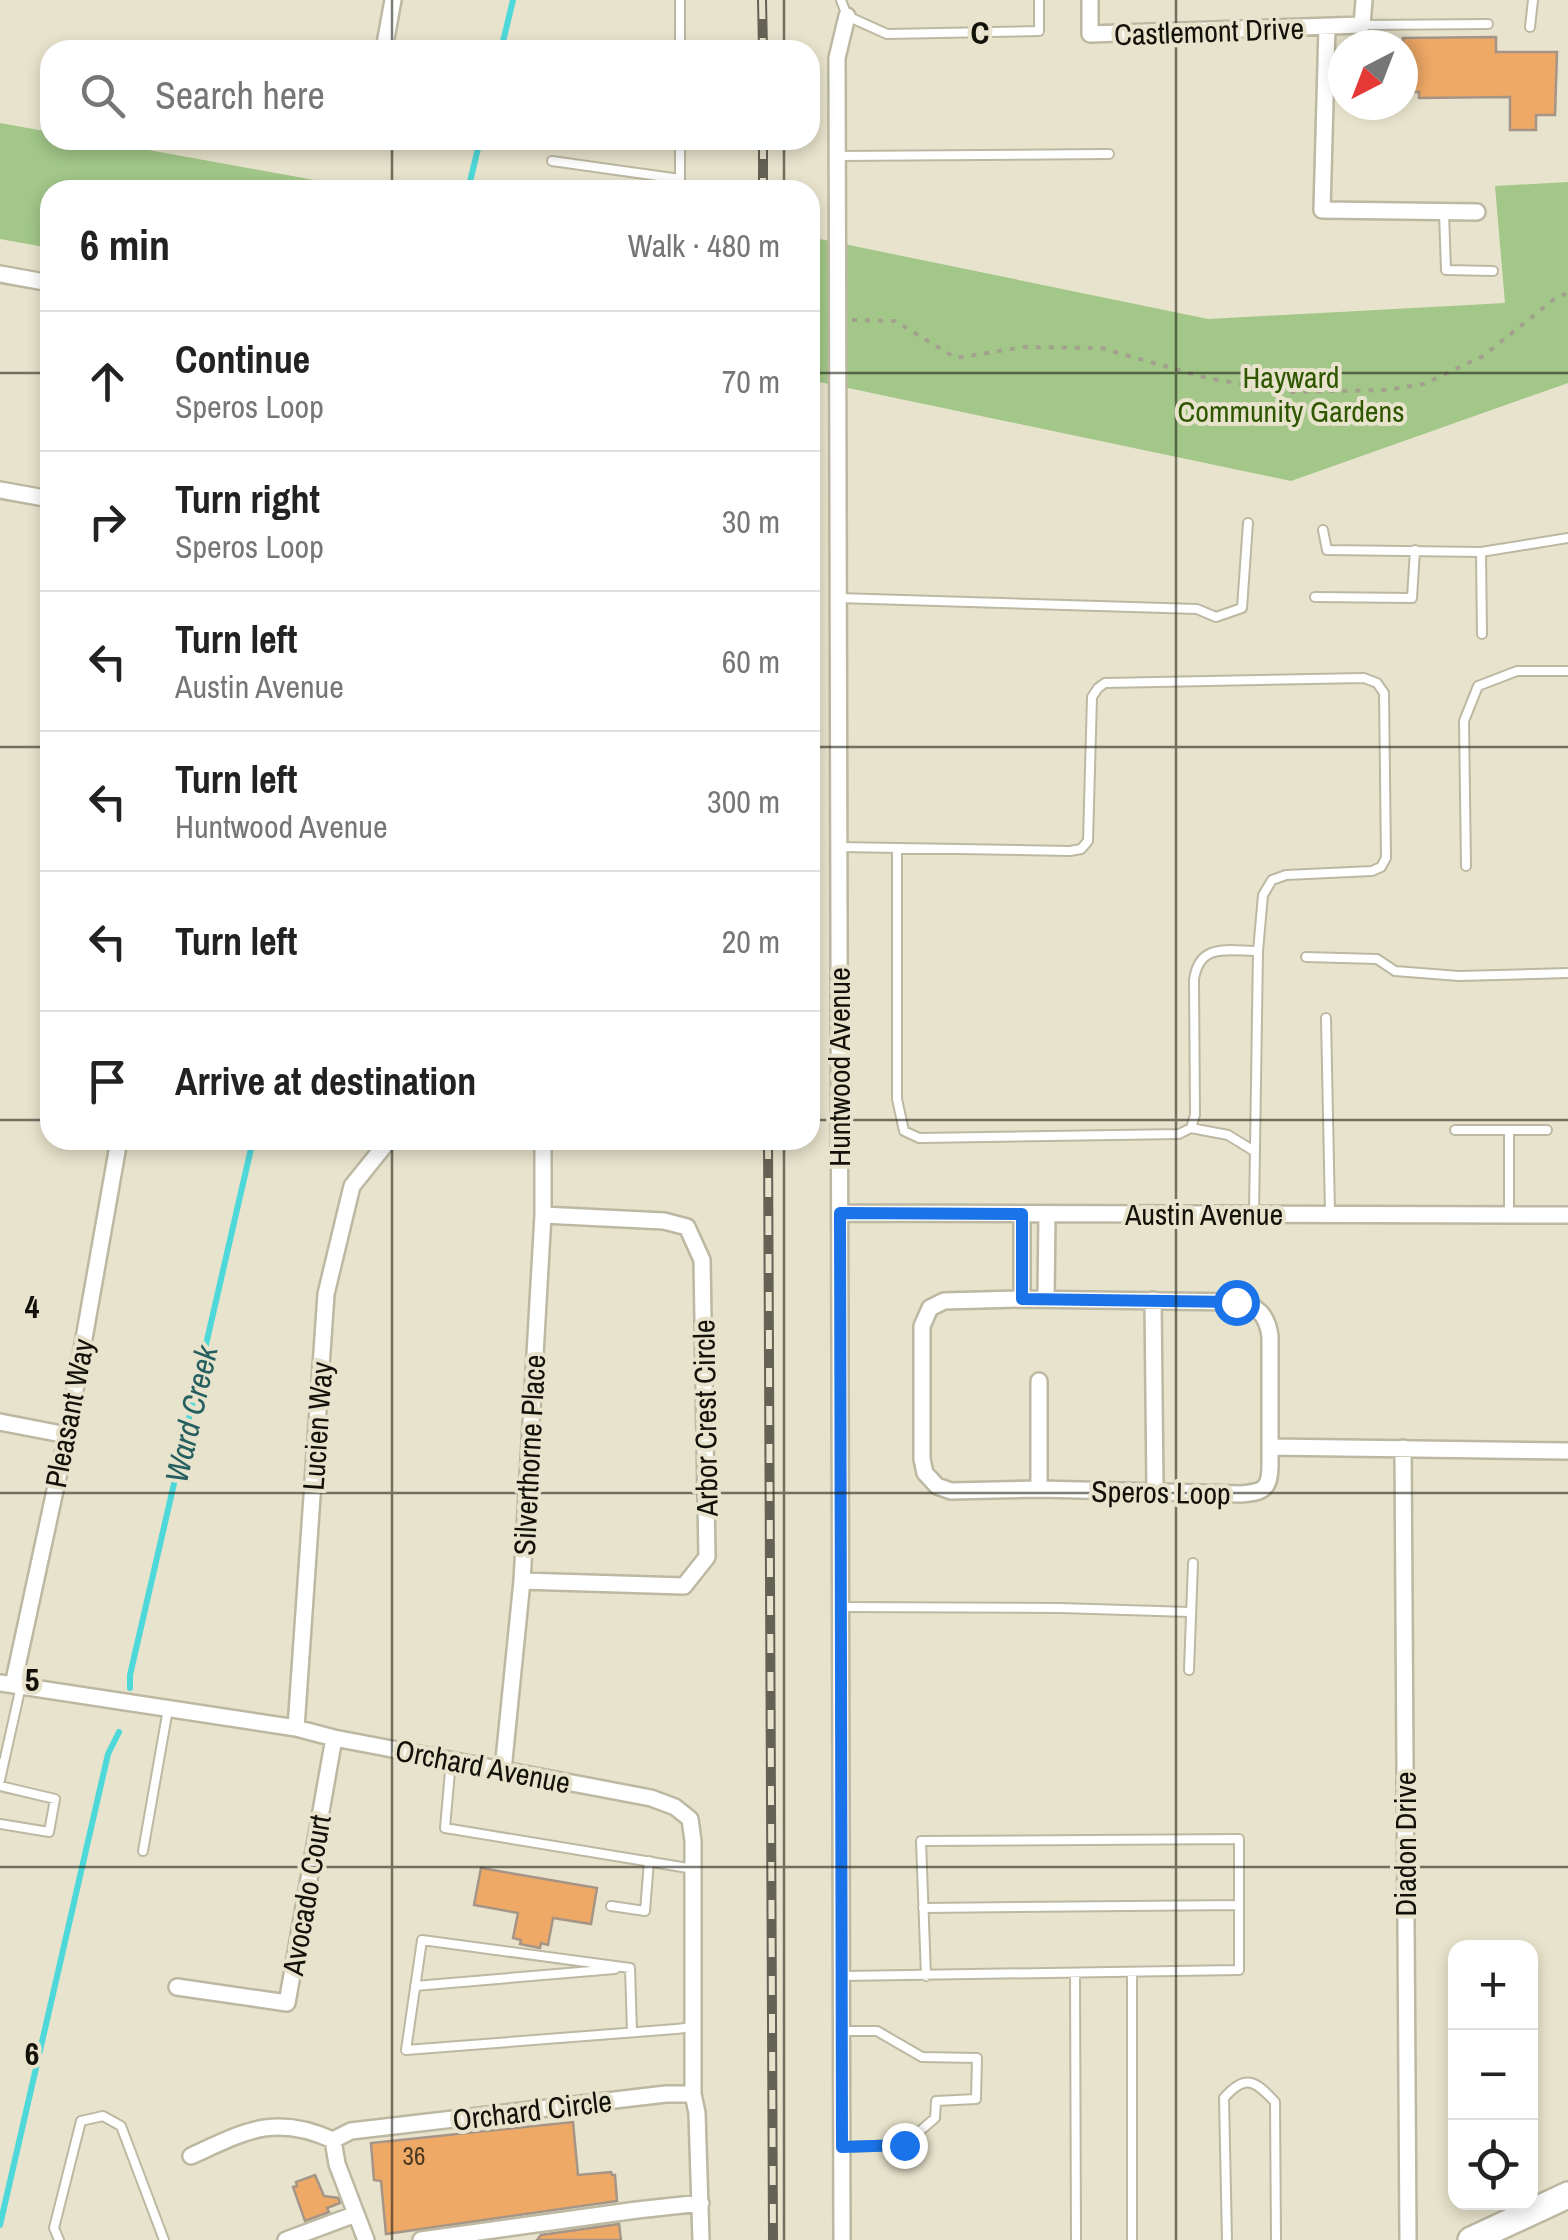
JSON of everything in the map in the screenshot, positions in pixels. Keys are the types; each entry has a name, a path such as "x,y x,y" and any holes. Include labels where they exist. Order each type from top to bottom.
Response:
{"main road":[{"path":"1471,2240 1568,2194"}],"street":[{"path":"385,40 393,0"},
{"name":"Castlemont Drive","path":"1090,0 1090,34 1362,25"},
{"path":"1362,25 1364,0"},
{"name":"Huntwood Avenue","path":"842,2240 837,58 844,8"},
{"path":"1327,26 1322,210 1478,212"},
{"path":"0,274 40,281"},
{"path":"0,490 40,497"},
{"name":"Pleasant Way","path":"11,1685 67,1435 117,1150"},
{"name":"Lucien Way","path":"296,1728 326,1294 352,1186 380,1150"},
{"name":"Silverthorne Place","path":"504,1770 522,1581 544,1214 544,1150"},
{"name":"Austin Avenue","path":"840,1213 1568,1215"},
{"name":"Arbor Crest Circle","path":"522,1581 684,1586 707,1557 702,1260 687,1228 664,1221 544,1214"},
{"path":"1022,1214 1022,1299"},
{"path":"1046,1300 1047,1214"},
{"name":"Speros Loop","path":"1022,1299 1236,1302 1262,1311 1270,1336 1270,1480 1266,1487 1257,1492 951,1491 937,1486 925,1473 922,1460 922,1326 930,1308 944,1301 1022,1299"},
{"path":"1153,1300 1155,1491"},
{"path":"1038,1382 1038,1489"},
{"path":"0,1422 67,1435"},
{"path":"1270,1446 1568,1451"},
{"name":"Diadon Drive","path":"1403,1448 1408,2240"},
{"name":"Orchard Avenue","path":"11,1685 296,1728 651,1798 675,1807 690,1820 694,1869 693,2094"},
{"name":"Avocado Court","path":"177,1987 286,2003 334,1738"},
{"path":"693,2094 701,2240"},
{"name":"Orchard Circle","path":"333,2140 352,2131 693,2094"},
{"path":"190,2156 270,2125 314,2131 333,2140 366,2240"},
{"path":"422,2240 701,2203"},
{"path":"286,2240 356,2214"}],"lane":[{"path":"680,0 680,40"},
{"path":"844,8 886,34 1039,31 1039,0"},
{"path":"1530,27 1533,0"},
{"path":"1362,25 1488,24"},
{"path":"552,161 680,179 680,150"},
{"path":"837,156 1109,154"},
{"path":"1444,212 1446,270 1493,271"},
{"path":"838,598 1197,609 1216,617 1242,608 1248,523"},
{"path":"1322,530 1327,550 1481,552 1568,538"},
{"path":"1315,597 1412,598 1416,550"},
{"path":"1481,552 1482,634"},
{"path":"1466,866 1464,721 1478,686 1517,671 1568,671"},
{"path":"839,847 1082,849 1088,841 1092,697 1105,683 1364,678 1381,687 1386,858 1372,871 1286,875 1272,880 1263,895 1258,951 1254,1214"},
{"path":"897,848 897,1099 904,1131 919,1138 935,1138 1179,1134 1191,1128 1228,1135 1254,1151"},
{"path":"1191,1128 1196,1115 1196,967 1205,955 1216,950 1258,951"},
{"path":"1306,956 1377,959 1395,971 1443,975 1568,974"},
{"path":"1326,1018 1330,1214"},
{"path":"1456,1130 1547,1130"},
{"path":"1509,1130 1509,1214"},
{"path":"1189,1670 1192,1563"},
{"path":"840,1608 1190,1612"},
{"path":"0,1824 49,1832 56,1798 0,1783 10,1734 11,1685"},
{"path":"144,1851 168,1709"},
{"path":"0,1736 10,1734"},
{"path":"451,1760 446,1828 694,1869"},
{"path":"841,1976 926,1976 1239,1970 1239,1840 920,1841 926,1976"},
{"path":"611,1906 645,1912 649,1860"},
{"path":"924,1908 1239,1905"},
{"path":"630,1968 422,1940 406,2050 694,2027"},
{"path":"630,1968 632,2032"},
{"path":"416,1986 630,1968"},
{"path":"1132,1972 1132,2240"},
{"path":"1076,1973 1076,2240"},
{"path":"842,2031 877,2031 922,2057 977,2058 976,2099 936,2101 935,2118 904,2145 842,2147"},
{"path":"1227,2240 1224,2098 1236,2085 1247,2082 1262,2087 1275,2102 1276,2240"},
{"path":"59,2240 54,2228 82,2121 102,2116 122,2126 164,2240"}],"path":[{"path":"838,318 895,321 956,358 1024,347 1101,348 1207,378 1290,392 1386,390 1424,384 1483,356 1557,297 1568,294"}],"green space":[{"path":"0,123 40,130 40,150 149,150 314,180 40,180 40,246 0,239"},
{"name":"Hayward Community Gardens","path":"1568,182 1568,383 1291,481 820,382 820,239 1208,319 1505,303 1495,186"}],"building":[{"path":"1496,37 1496,52 1557,52 1555,115 1536,115 1536,130 1510,130 1510,97 1419,98 1418,38"},
{"path":"481,1868 597,1888 591,1924 553,1918 548,1945 541,1943 540,1948 520,1944 521,1940 513,1938 518,1913 474,1905"},
{"path":"573,2122 578,2175 611,2172 615,2175 617,2201 386,2234 381,2181 374,2180 371,2143"},
{"path":"315,2175 324,2196 338,2198 340,2203 305,2221 293,2187"},
{"path":"619,2224 621,2240 537,2240 541,2235"}],"waterway":[{"name":"Ward Creek","path":"503,40 513,0"},
{"name":"Ward Creek","path":"470,180 478,150"},
{"name":"Ward Creek","path":"130,1688 251,1150"},
{"name":"Ward Creek","path":"0,2225 108,1754 119,1732"}],"railway":[{"path":"762,0 763,40"},
{"path":"763,150 763,180"},
{"path":"768,1150 773,2240"}],"route":[{"path":"904,2145 842,2147 840,1213 1022,1214 1022,1299 1236,1302"}]}
